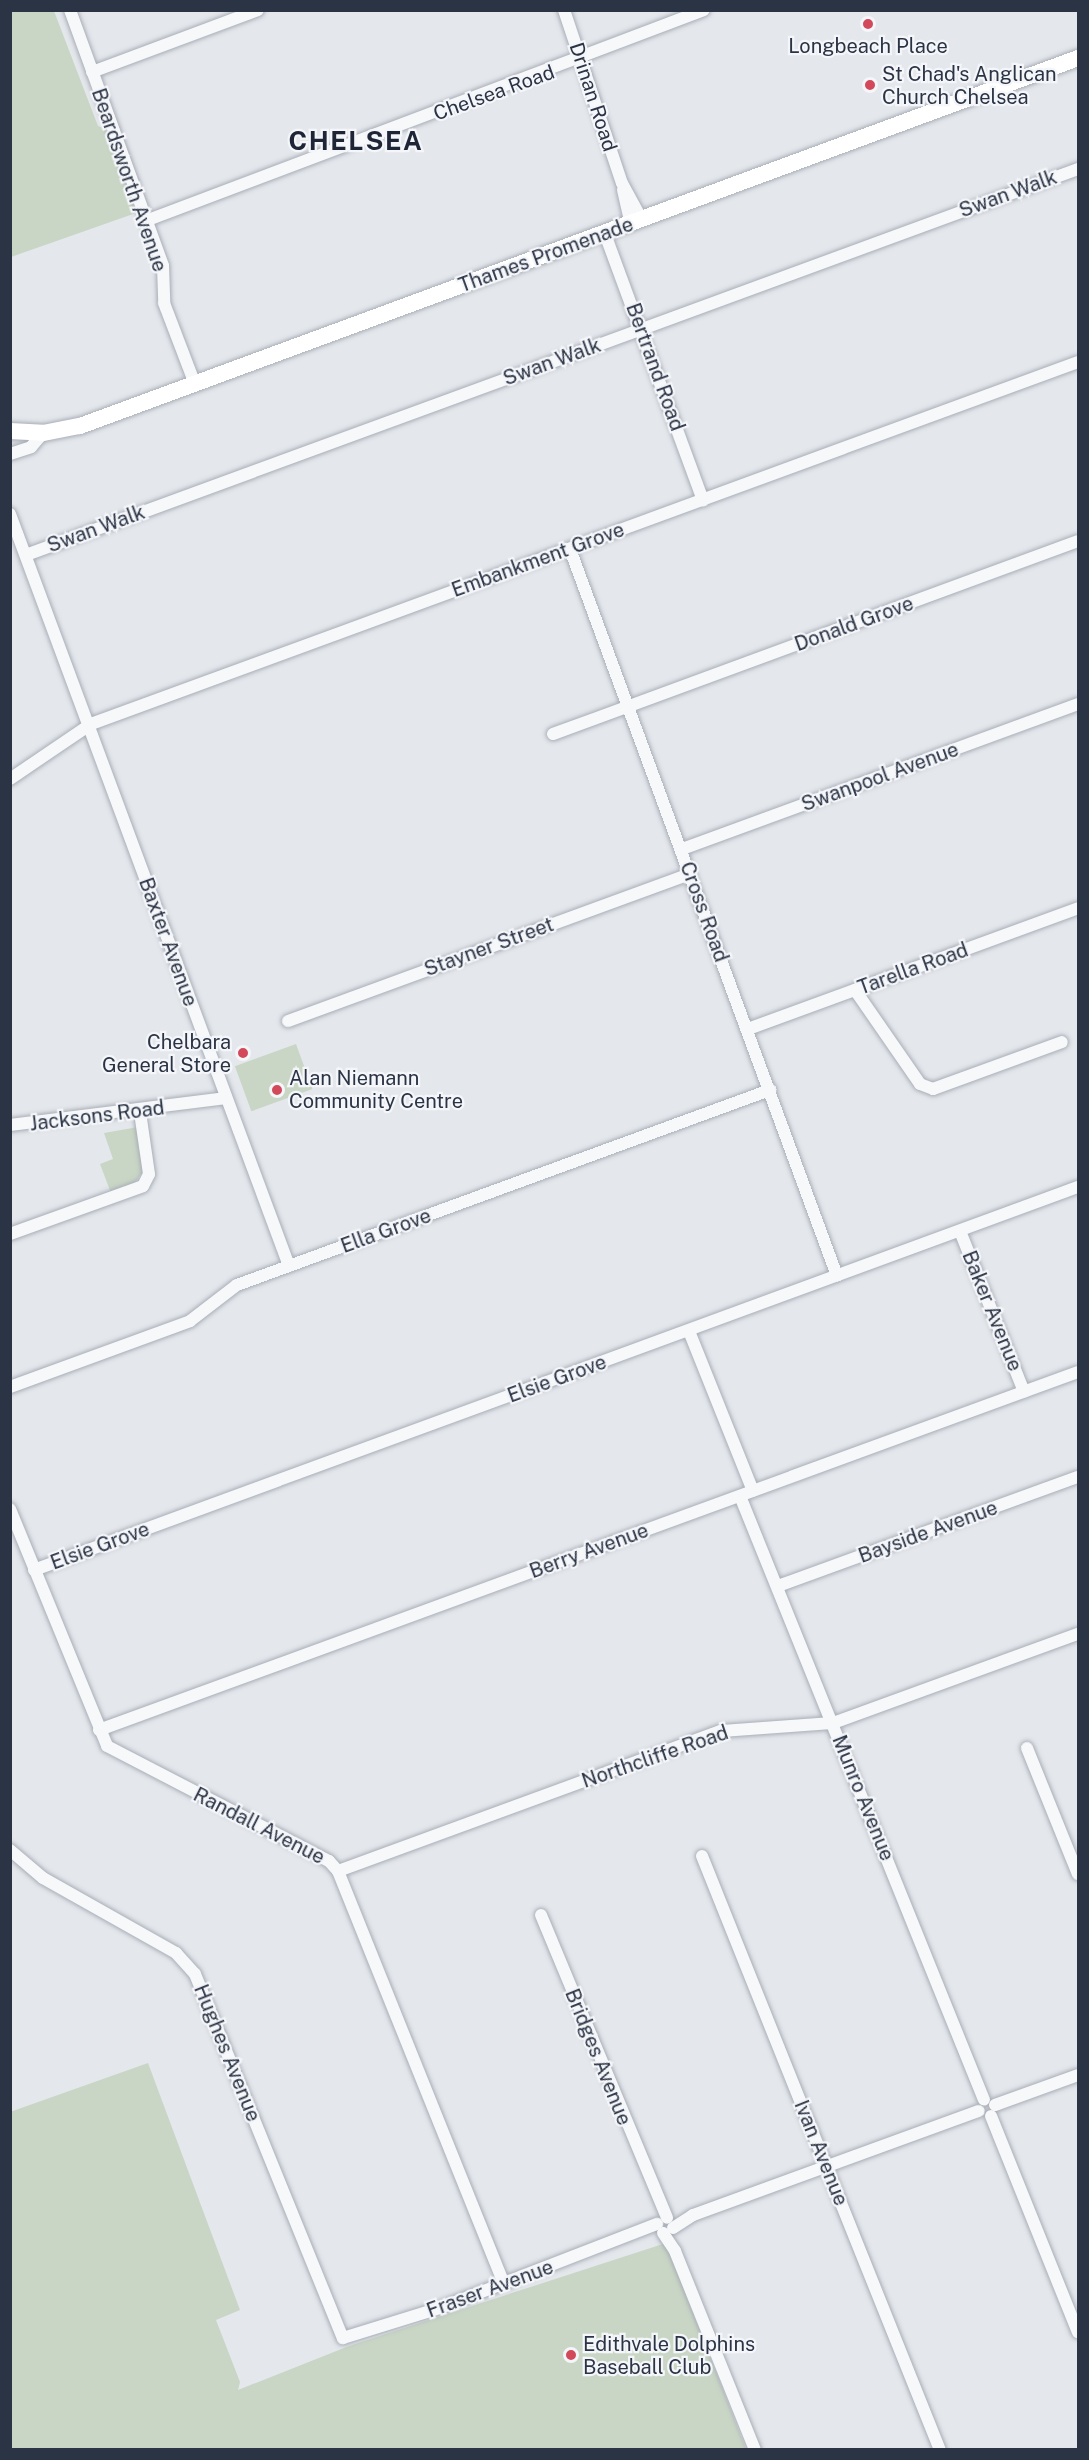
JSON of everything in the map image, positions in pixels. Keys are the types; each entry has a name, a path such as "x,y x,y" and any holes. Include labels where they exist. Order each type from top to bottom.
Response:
{"main road":[{"name":"Thames Promenade","path":"10,431 43,433 80,426 1078,58"}],"street":[{"name":"Beardsworth Avenue","path":"70,10 148,220 163,266 164,303 195,384"},
{"path":"92,72 258,10"},
{"name":"Drinan Road","path":"564,10 636,222"},
{"name":"Chelsea Road","path":"148,220 582,61 704,10"},
{"name":"Swan Walk","path":"26,555 1078,169"},
{"name":"Bertrand Road","path":"605,234 703,501"},
{"name":"Embankment Grove","path":"10,779 88,726 1078,362"},
{"path":"10,454 30,447 43,433"},
{"name":"Baxter Avenue","path":"10,514 289,1266"},
{"name":"Donald Grove","path":"553,734 1078,541"},
{"name":"Cross Road","path":"570,549 837,1276"},
{"name":"Swanpool Avenue","path":"682,849 1078,704"},
{"name":"Stayner Street","path":"288,1021 690,874"},
{"name":"Tarella Road","path":"748,1029 1078,908"},
{"path":"855,990 920,1084 933,1089 1062,1042"},
{"name":"Ella Grove","path":"10,1387 190,1321 237,1285 770,1090"},
{"name":"Jacksons Road","path":"10,1125 140,1112 183,1105 224,1093"},
{"path":"10,1234 143,1186 149,1174 140,1112"},
{"name":"Elsie Grove","path":"34,1570 1078,1187"},
{"name":"Baker Avenue","path":"960,1231 1024,1392"},
{"path":"689,1331 753,1491"},
{"name":"Berry Avenue","path":"99,1730 1078,1372"},
{"name":"Bayside Avenue","path":"778,1587 1078,1477"},
{"name":"Munro Avenue","path":"740,1496 1078,2332"},
{"name":"Randall Avenue","path":"10,1509 99,1730 110,1749 328,1861 338,1871 504,2284"},
{"name":"Northcliffe Road","path":"338,1871 721,1731 833,1723 1078,1634"},
{"path":"1027,1748 1078,1874"},
{"name":"Hughes Avenue","path":"10,1850 43,1878 176,1953 195,1974 344,2338"},
{"name":"Ivan Avenue","path":"702,1856 940,2450"},
{"name":"Bridges Avenue","path":"541,1915 755,2450"},
{"name":"Fraser Avenue","path":"344,2338 504,2284 1078,2075"}],"green space":[{"path":"10,11 54,11 98,126 108,130 136,213 11,257"},
{"path":"296,1044 312,1089 251,1111 235,1066"},
{"path":"138,1127 143,1171 133,1185 111,1193 100,1164 113,1159 104,1133"},
{"path":"148,2063 240,2310 216,2320 240,2382 238,2390 349,2346 666,2243 746,2449 11,2449 10,2112"}],"place":[{"name":"Longbeach Place","path":"868,24"},
{"name":"St Chad's Anglican Church Chelsea","path":"870,85"},
{"name":"Chelbara General Store","path":"243,1053"},
{"name":"Alan Niemann Community Centre","path":"277,1090"},
{"name":"Edithvale Dolphins Baseball Club","path":"571,2355"}],"district":[{"name":"CHELSEA","path":"356,141"}]}
